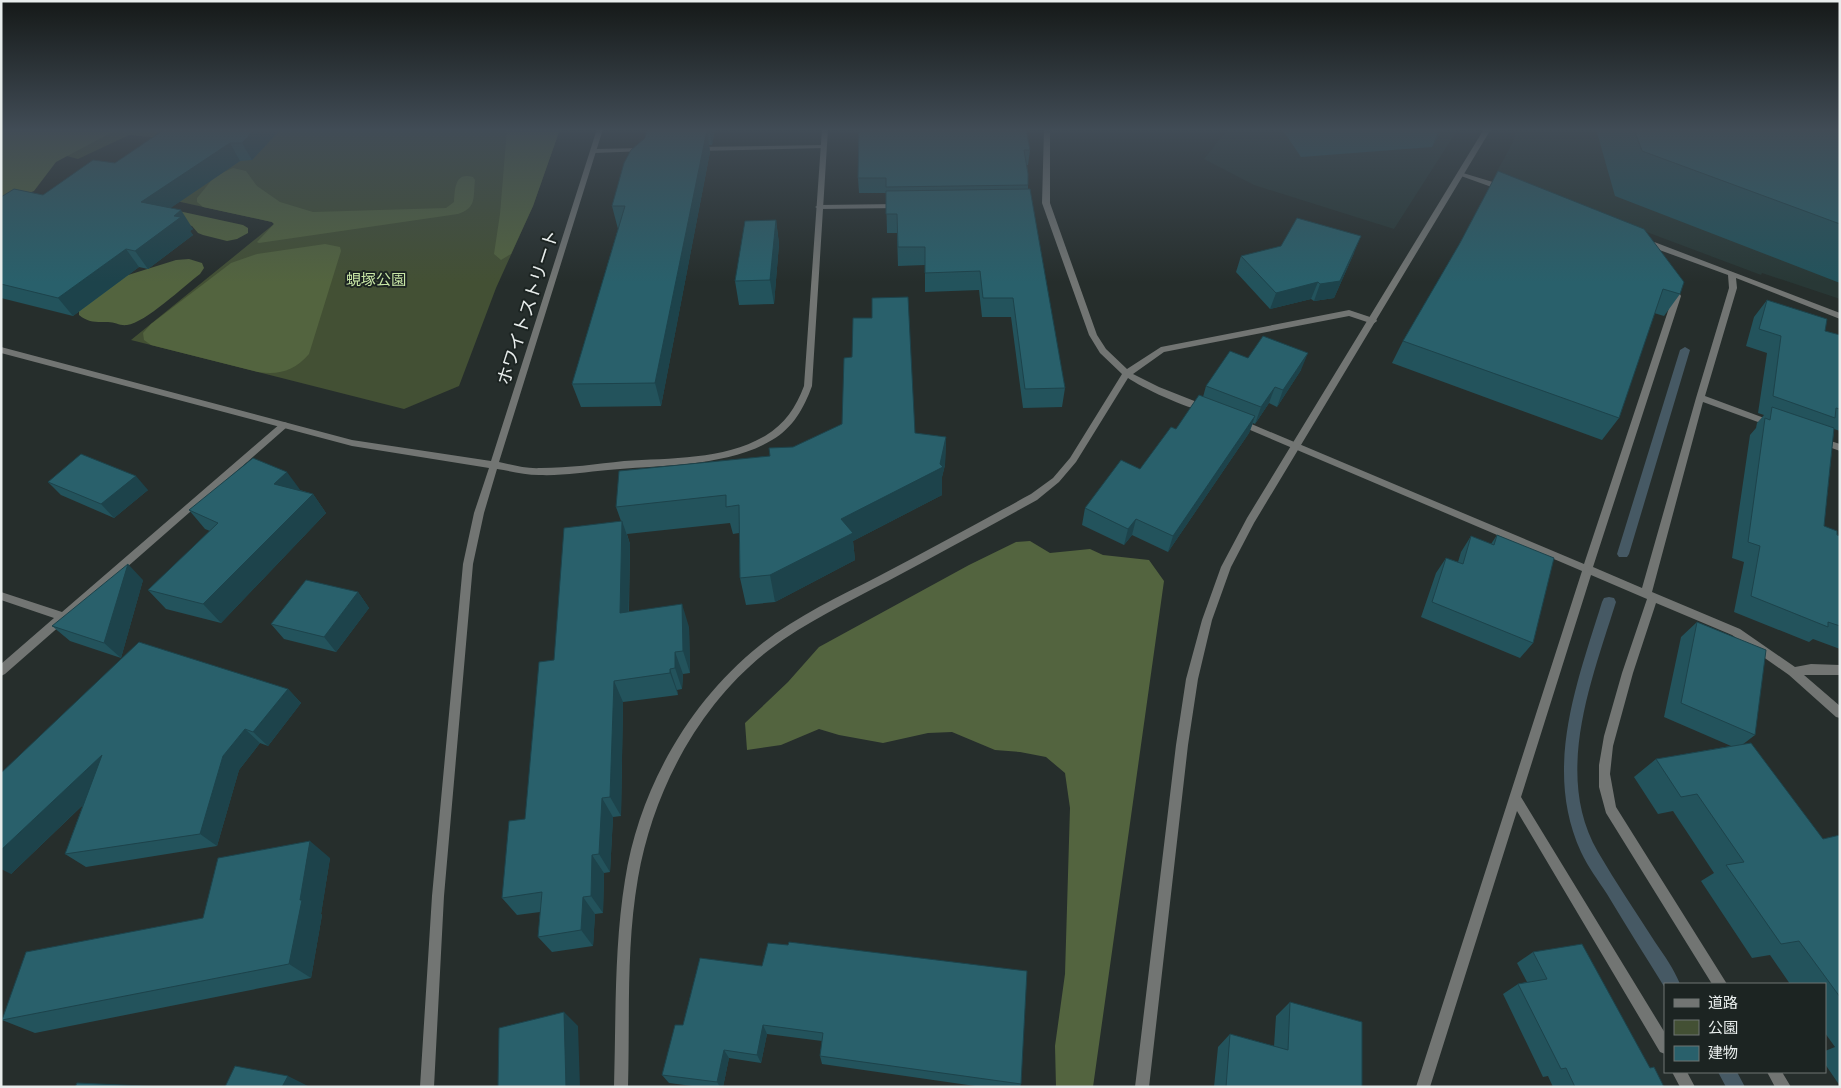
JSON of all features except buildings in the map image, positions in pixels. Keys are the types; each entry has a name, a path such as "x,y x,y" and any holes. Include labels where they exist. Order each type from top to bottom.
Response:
{"street":[{"name":"ホワイトストリート","path":"427,1087 438,896 468,564 479,513 585,180"},
{"path":"1,350 352,443 539,472 706,458 732,454 756,445 777,433 793,418 803,402 808,386 821,180"},
{"path":"1046,180 1046,203 1093,335 1102,352 1116,367 1126,374 1159,391 1214,412"},
{"path":"1142,1087 1182,745 1192,679 1207,620 1226,567 1250,521 1460,180"},
{"path":"1477,180 1517,193"},
{"path":"1036,204 1046,203"},
{"path":"819,207 909,206"},
{"path":"1654,257 1641,240 1840,316"},
{"path":"1719,983 1610,809 1604,777 1605,759 1615,718 1650,594 1700,398 1733,288 1732,274"},
{"path":"1423,1087 1588,568 1678,296 1668,281"},
{"path":"621,1087 626,915 637,849 658,789 687,735 722,688 763,649 808,618 1034,497 1056,480 1073,460 1126,374 1161,350 1349,313 1373,321"},
{"path":"1700,398 1784,428"},
{"path":"1232,420 1296,445 1736,632 1793,672 1840,713"},
{"path":"1,671 284,425"},
{"path":"1812,438 1840,448"},
{"path":"1,596 64,617"},
{"path":"1793,672 1811,669 1840,670"},
{"path":"1515,797 1664,1045"},
{"path":"1681,1073 1688,1087"},
{"path":"1775,1073 1784,1087"}],"shaded area":[{"path":"1244,180 1426,180 1394,229 1254,185"},
{"path":"1508,180 1840,180 1840,299 1762,273 1761,275"}],"green space":[{"path":"1,180 43,180 34,191 1,204"},
{"name":"蜆塚公園","path":"191,180 542,180 533,206 496,288 459,386 404,409 131,340 274,224 167,199"},
{"path":"212,180 252,180 257,186 280,202 313,212 446,208 454,202 458,180 475,180 474,197 471,205 464,212 458,214 259,243 257,242 274,224 272,222 203,207 197,202 197,198"},
{"path":"503,180 542,180 533,206 511,254 501,260 494,254"},
{"path":"151,205 243,225 248,228 248,233 237,239 227,241 203,235 198,233 192,226 171,221"},
{"path":"325,244 340,247 341,251 309,354 292,368 273,373 258,372 151,345 144,340 143,333 151,324 231,263 257,254"},
{"path":"189,259 202,263 204,268 200,274 154,311 135,323 124,325 111,322 93,322 79,315 79,308 125,276 176,260"},
{"path":"1030,541 1050,553 1090,549 1103,555 1149,560 1164,581 1093,1087 1056,1087 1055,1046 1065,974 1070,808 1065,773 1046,757 995,750 952,732 928,733 883,743 839,735 819,729 781,745 747,750 745,723 788,682 819,647 969,565 1016,542"}],"waterway":[{"path":"1623,554 1685,350"},
{"path":"1609,602 1590,661 1575,723 1571,754 1571,785 1575,815 1592,857 1671,983"},
{"path":"1728,1073 1736,1087"}]}
